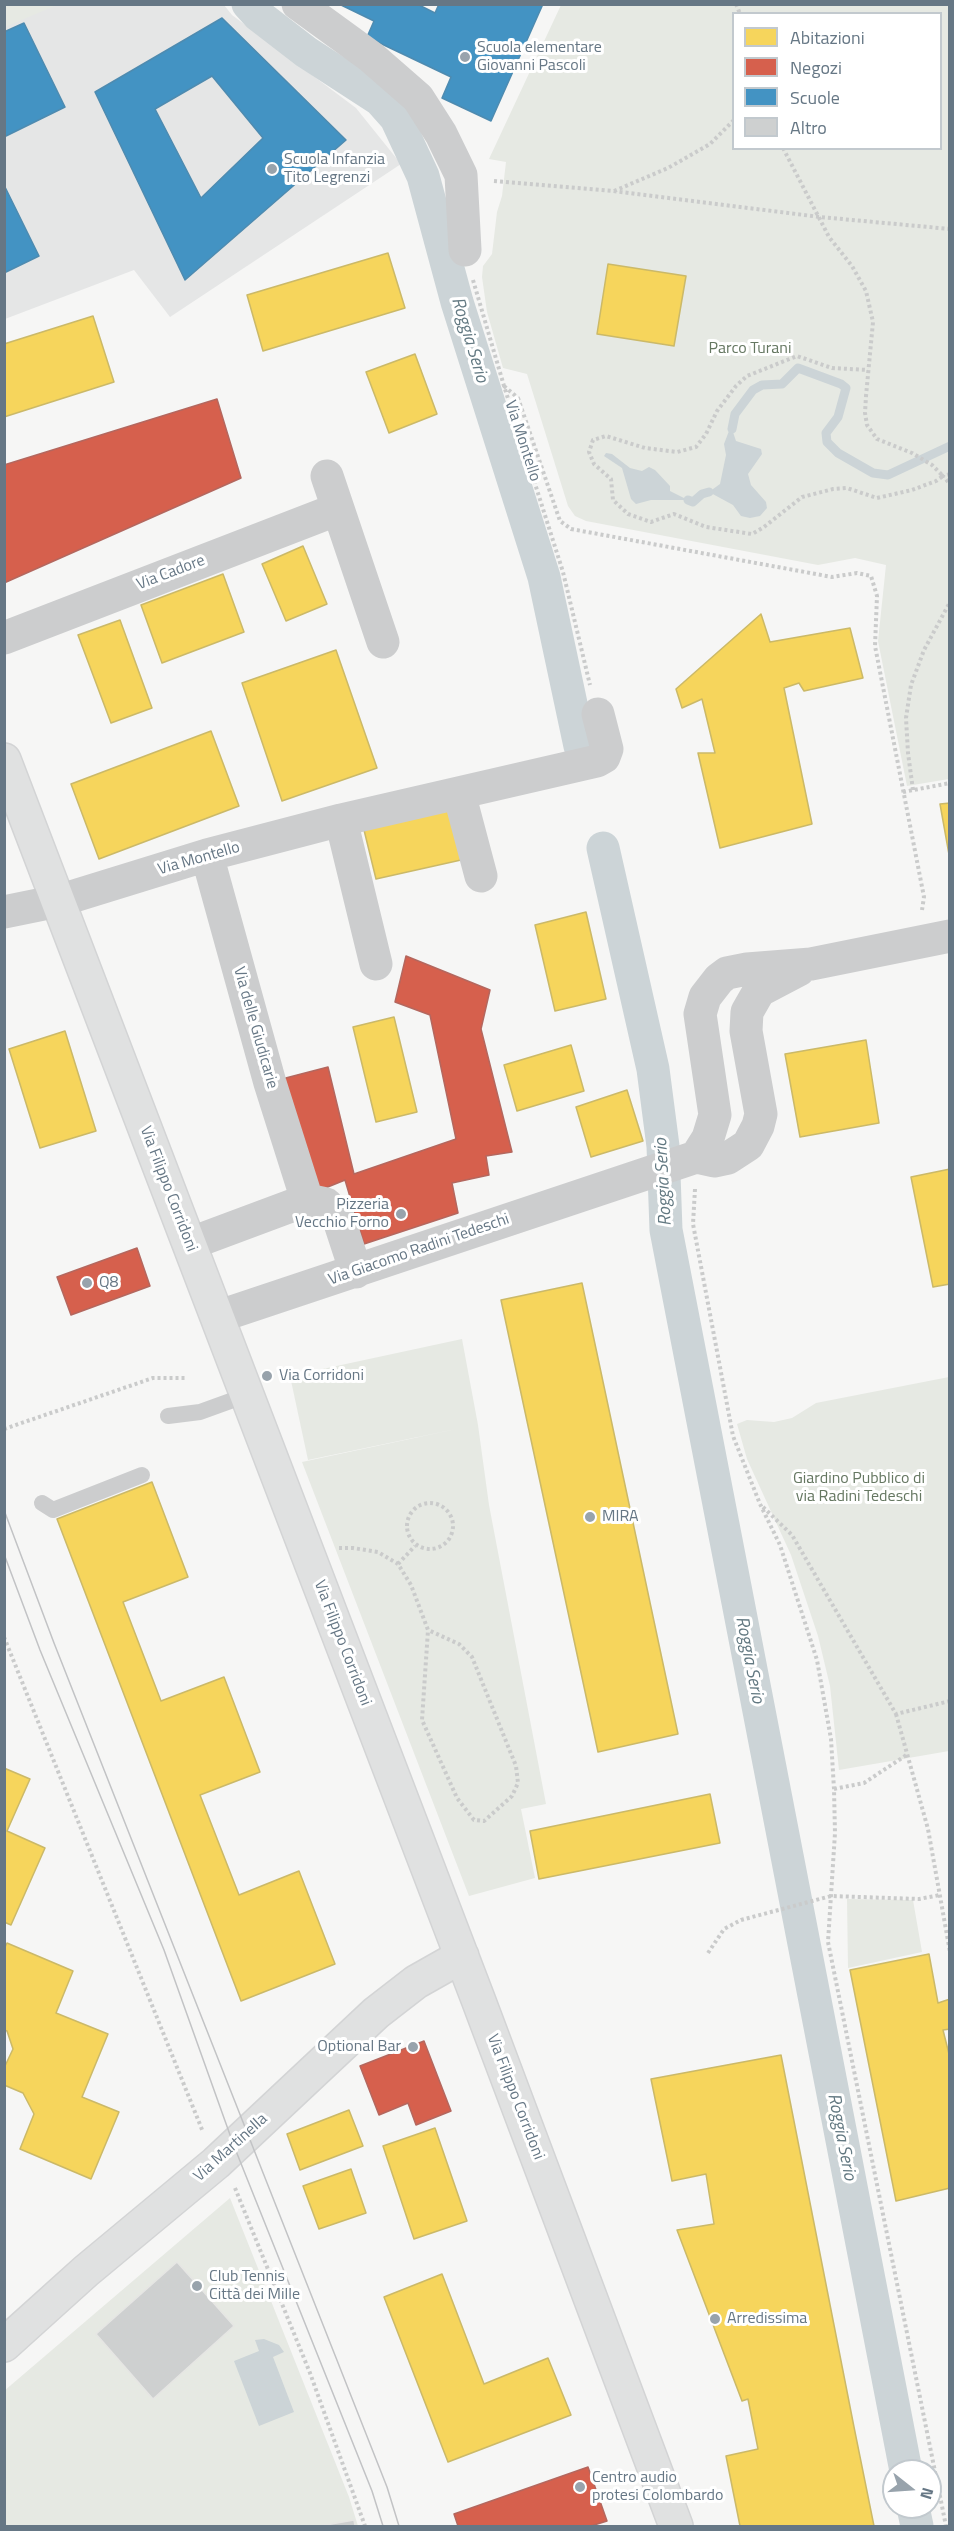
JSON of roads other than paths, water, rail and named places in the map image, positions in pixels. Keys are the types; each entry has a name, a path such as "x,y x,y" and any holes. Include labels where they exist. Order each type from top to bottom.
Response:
{"street":[{"path":"298,4 371,57 418,98 441,134 461,175 465,250"},
{"path":"327,476 383,642"},
{"name":"Via Cadore","path":"4,638 338,509"},
{"name":"Via Montello","path":"4,912 58,901 207,855 341,820 597,761 604,757 607,749 598,714"},
{"name":"Via Filippo Corridoni","path":"4,760 462,1956 676,2526"},
{"path":"459,793 481,876"},
{"path":"341,820 376,964"},
{"name":"Via delle Giudicarie","path":"207,855 270,1083 307,1200"},
{"path":"684,1161 713,1126 715,1115 700,1014 705,997 727,973 747,969 811,964 950,936"},
{"path":"684,1161 714,1161 728,1158 748,1144 758,1126 761,1114 746,1031 747,1012 759,992 811,964"},
{"name":"Via Giacomo Radini Tedeschi","path":"217,1317 684,1161"},
{"path":"189,1244 307,1200 326,1204 338,1217 356,1272"},
{"name":"Via Martinella","path":"4,2345 86,2271 220,2159 376,2013 416,1982 462,1956"}],"lane":[{"path":"168,1416 200,1412 247,1395"},
{"path":"42,1503 53,1510 142,1475"}],"waterway":[{"name":"Roggia Serio","path":"248,4 258,15 306,52 380,100 396,118 423,176 457,302 544,577 580,746"},
{"path":"732,429 735,414 753,390 762,385 782,384 798,368 846,388 838,417 826,433 827,442 838,453 873,473 888,475 950,446"},
{"path":"688,500 693,502 702,494 709,492"},
{"name":"Roggia Serio","path":"603,848 653,1069 663,1146 666,1230 904,2459"},
{"name":"Roggia Serio","path":"916,2519 917,2526"}],"tram line":[{"path":"4,1510 54,1643 387,2487 399,2526"},
{"path":"4,1554 40,1650 164,1950 234,2146 372,2491 383,2526"}],"place":[{"name":"Scuola elementare Giovanni Pascoli","path":"465,57"},
{"name":"Scuola Infanzia Tito Legrenzi","path":"272,169"},
{"name":"Pizzeria Vecchio Forno","path":"401,1214"},
{"name":"Q8","path":"87,1283"},
{"name":"Via Corridoni","path":"267,1376"},
{"name":"MIRA","path":"590,1517"},
{"name":"Optional Bar","path":"413,2047"},
{"name":"Club Tennis Città dei Mille","path":"197,2286"},
{"name":"Arredissima","path":"715,2319"},
{"name":"Centro audio protesi Colombardo","path":"580,2487"}],"park label":[{"name":"Parco Turani","path":"750,349"},
{"name":"Giardino Pubblico di via Radini Tedeschi","path":"859,1488"}]}
